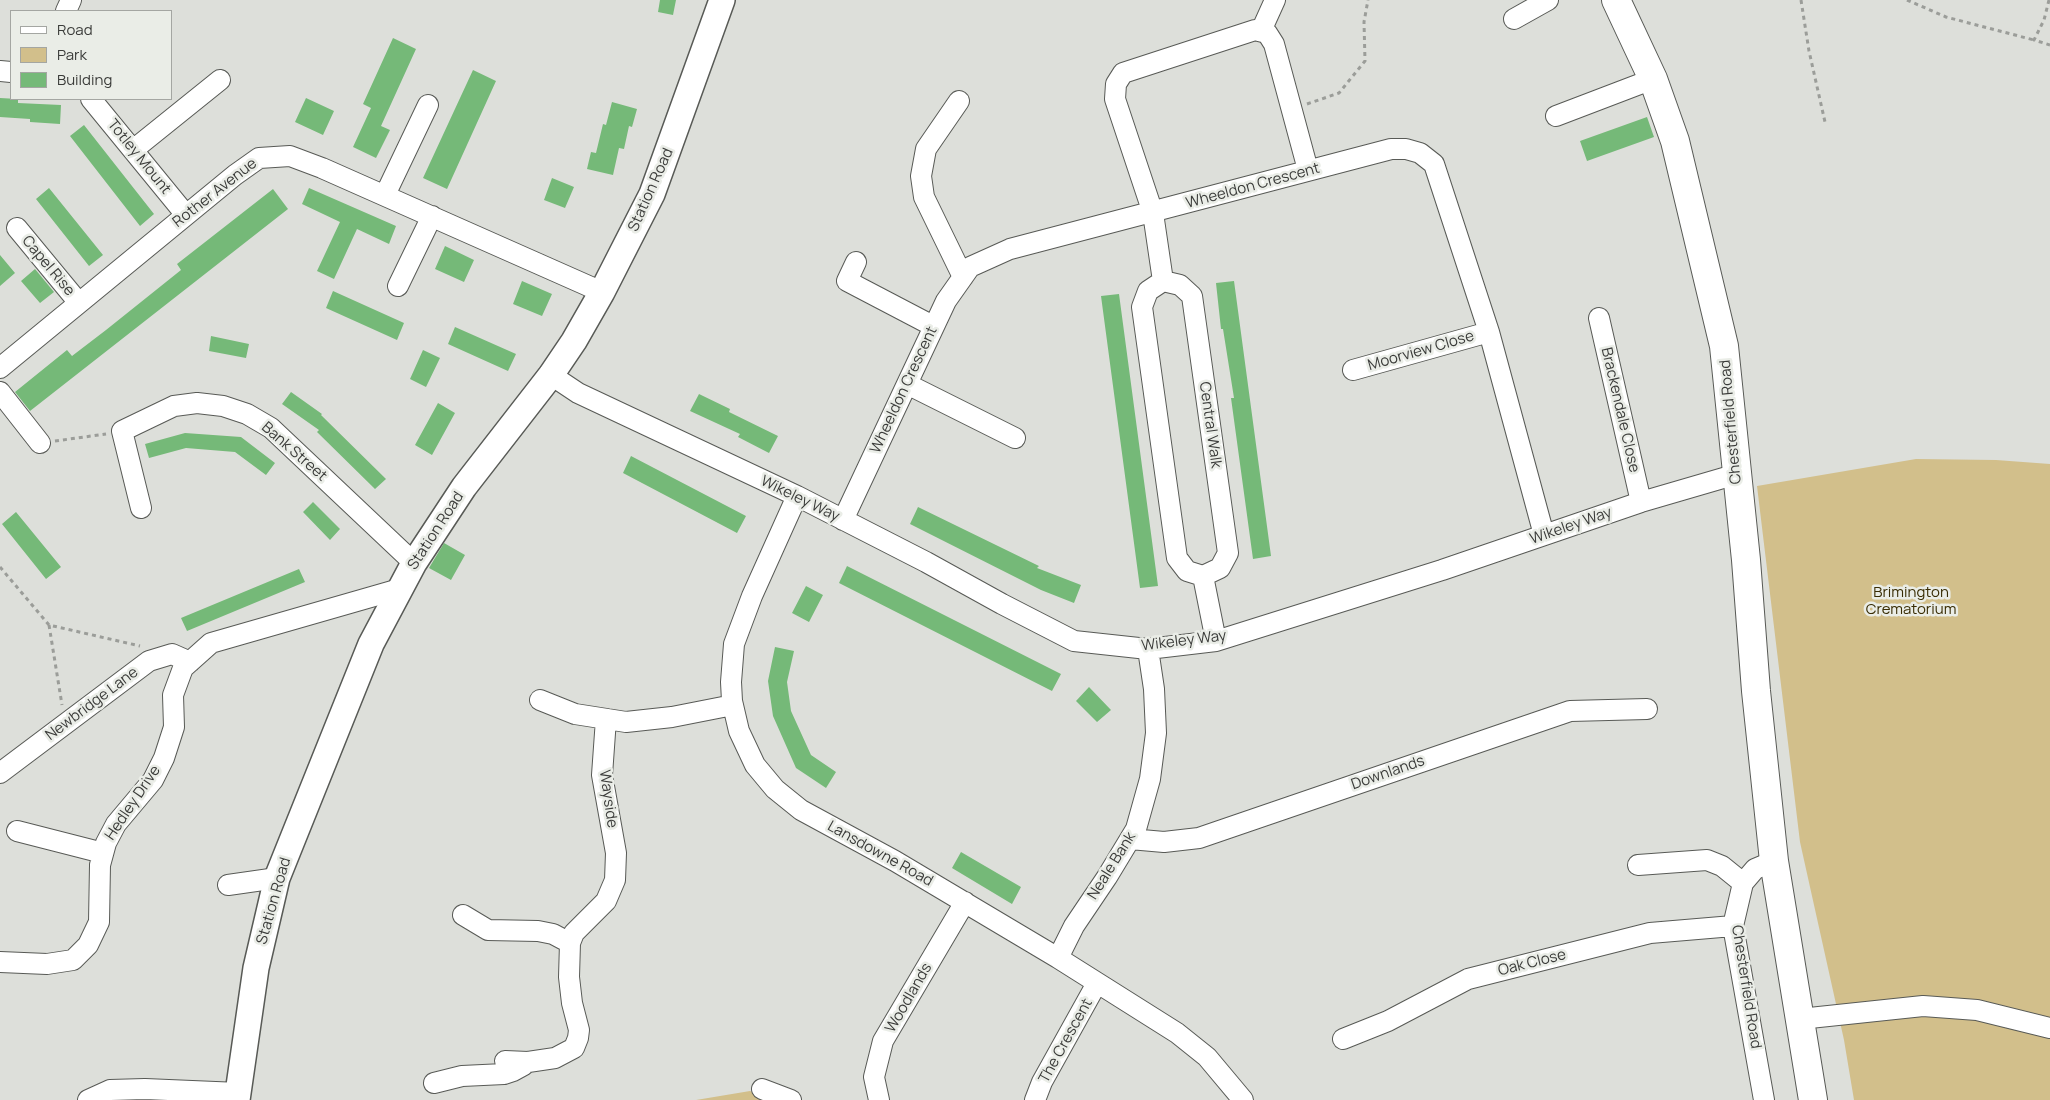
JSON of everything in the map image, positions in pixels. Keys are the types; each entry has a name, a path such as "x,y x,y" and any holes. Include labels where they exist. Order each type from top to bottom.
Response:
{"highway":[{"name":"Chesterfield Road","path":"1616,0 1653,79 1675,141 1724,346 1774,861 1813,1100"}],"main road":[{"name":"Station Road","path":"238,1097 256,968 277,878 371,644 414,563 464,487 551,375 574,341 602,292 652,194 722,0"}],"street":[{"path":"1261,32 1275,0"},
{"path":"1514,19 1548,0"},
{"path":"1216,640 1203,576 1187,571 1177,558 1142,307 1148,291 1163,281 1153,212 1115,99 1116,84 1123,73 1255,30 1267,33 1274,44 1308,170"},
{"path":"1556,116 1653,79"},
{"path":"134,150 220,80"},
{"name":"Totley Mount","path":"92,100 186,214"},
{"path":"959,101 926,149 921,176 924,196 963,277"},
{"path":"385,196 428,105"},
{"name":"Wheeldon Crescent","path":"843,520 946,300 970,267 1010,249 1308,170 1391,149 1406,148 1420,153 1434,164 1489,332 1544,535"},
{"name":"Rother Avenue","path":"0,368 186,214 258,158 290,156 432,216 602,292"},
{"path":"398,286 432,216"},
{"name":"Capel Rise","path":"17,228 80,303"},
{"path":"856,262 847,281 934,326"},
{"name":"Central Walk","path":"1163,281 1180,285 1192,296 1228,553 1220,568 1203,576"},
{"name":"Brackendale Close","path":"1600,318 1641,502"},
{"name":"Moorview Close","path":"1353,370 1489,332"},
{"name":"Wikeley Way","path":"551,375 578,393 797,496 1074,641 1148,649 1216,640 1442,570 1641,502 1736,474"},
{"path":"907,384 1015,438"},
{"path":"0,392 40,443"},
{"name":"Bank Street","path":"122,431 174,406 198,403 223,406 247,414 271,428 414,563"},
{"path":"122,431 141,508"},
{"name":"Lansdowne Road","path":"797,496 752,596 734,644 731,682 733,705 738,731 755,765 775,789 801,810 896,861 1058,958 1177,1033 1207,1057 1243,1100"},
{"name":"Newbridge Lane","path":"0,773 149,661 182,661 212,643 400,589"},
{"name":"Neale Bank","path":"1058,958 1074,926 1136,829 1150,779 1156,733 1154,689 1148,649"},
{"name":"Hedley Drive","path":"0,962 47,964 72,960 88,945 99,922 100,865 106,843 116,824 153,780 164,758 174,727 173,695 182,661"},
{"path":"540,700 575,714 626,722 672,717 733,705"},
{"name":"Downlands","path":"1130,840 1164,842 1199,838 1570,711 1646,709"},
{"name":"Wayside","path":"570,943 574,933 606,901 615,880 616,853 602,775 606,719"},
{"name":"Hedley Drive","path":"17,831 103,853"},
{"path":"1638,865 1708,860 1722,866 1743,883 1755,869 1774,861"},
{"path":"228,885 277,878"},
{"name":"Chesterfield Road","path":"1743,883 1734,926 1764,1100"},
{"name":"Woodlands","path":"879,1100 874,1078 883,1041 965,902"},
{"path":"463,915 488,930 538,931 552,934 570,943 568,977 572,1004 579,1030 574,1048 555,1058 528,1062 505,1061"},
{"name":"Oak Close","path":"1343,1039 1388,1021 1468,979 1650,933 1734,926"},
{"name":"The Crescent","path":"1035,1100 1042,1082 1097,983"},
{"path":"1800,1018 1924,1006 1977,1010 2050,1028"},
{"path":"434,1083 462,1076 504,1074 528,1062"},
{"path":"88,1100 110,1090 145,1089 238,1097"},
{"path":"762,1089 791,1100"}],"path":[{"path":"1292,109 1328,99 1339,93 1366,61 1364,22 1368,0"},
{"path":"1801,0 1809,51 1825,122"},
{"path":"1907,0 1946,17 2050,45"},
{"path":"2034,40 2044,20 2049,0"},
{"path":"40,443 122,431"},
{"path":"0,567 49,624 65,724"},
{"path":"49,624 182,661"}],"green space":[{"name":"Brimington Crematorium","path":"1916,459 1996,460 2050,464 2050,1100 1854,1100 1844,1040 1800,842 1757,486"},
{"path":"750,1091 774,1100 696,1100"}],"building":[{"path":"660,0 676,0 673,15 658,12"},
{"path":"393,38 416,49 381,126 390,130 376,158 353,147 371,108 363,104"},
{"path":"473,70 496,81 447,189 423,178"},
{"path":"0,98 18,100 18,103 61,105 60,124 0,117"},
{"path":"306,98 334,111 323,135 295,122"},
{"path":"612,102 637,109 632,127 629,126 624,149 619,148 613,175 587,169 591,152 596,153 603,124 606,125"},
{"path":"1647,117 1654,137 1587,161 1580,141"},
{"path":"84,125 154,214 140,226 70,136"},
{"path":"552,178 574,187 565,208 544,200"},
{"path":"49,188 103,255 89,266 36,199"},
{"path":"309,188 396,226 389,244 357,229 334,279 317,271 340,222 302,204"},
{"path":"273,189 288,209 30,411 15,392 67,350 72,356 106,330 181,270 177,264"},
{"path":"445,246 474,260 464,282 435,269"},
{"path":"0,255 15,273 0,286"},
{"path":"35,269 54,292 40,303 21,281"},
{"path":"522,281 552,294 542,316 513,304"},
{"path":"1234,281 1271,556 1253,559 1231,398 1234,398 1223,329 1221,329 1216,283"},
{"path":"333,291 404,323 397,340 326,308"},
{"path":"1119,294 1158,586 1140,588 1101,296"},
{"path":"455,327 516,354 508,371 448,344"},
{"path":"211,336 249,344 246,358 209,351"},
{"path":"423,350 440,358 426,387 410,379"},
{"path":"291,392 322,414 386,479 375,489 317,432 319,430 282,404"},
{"path":"699,394 730,409 729,412 778,436 769,453 738,437 740,434 690,411"},
{"path":"438,403 455,413 432,455 415,445"},
{"path":"185,433 241,437 275,463 266,475 235,452 186,448 149,458 145,444"},
{"path":"631,456 746,516 737,533 623,473"},
{"path":"313,502 340,529 330,540 303,512"},
{"path":"918,507 1039,566 1037,568 1081,585 1074,603 1041,590 910,524"},
{"path":"16,512 61,567 46,579 2,524"},
{"path":"444,543 465,555 451,580 429,568"},
{"path":"847,566 1061,674 1052,691 839,583"},
{"path":"299,569 305,582 187,631 181,618"},
{"path":"806,586 823,595 809,622 792,613"},
{"path":"775,647 794,651 787,682 791,711 811,755 836,772 826,788 796,768 773,716 768,681"},
{"path":"1089,687 1111,710 1097,722 1076,701"},
{"path":"961,852 1021,887 1012,904 952,868"}]}
